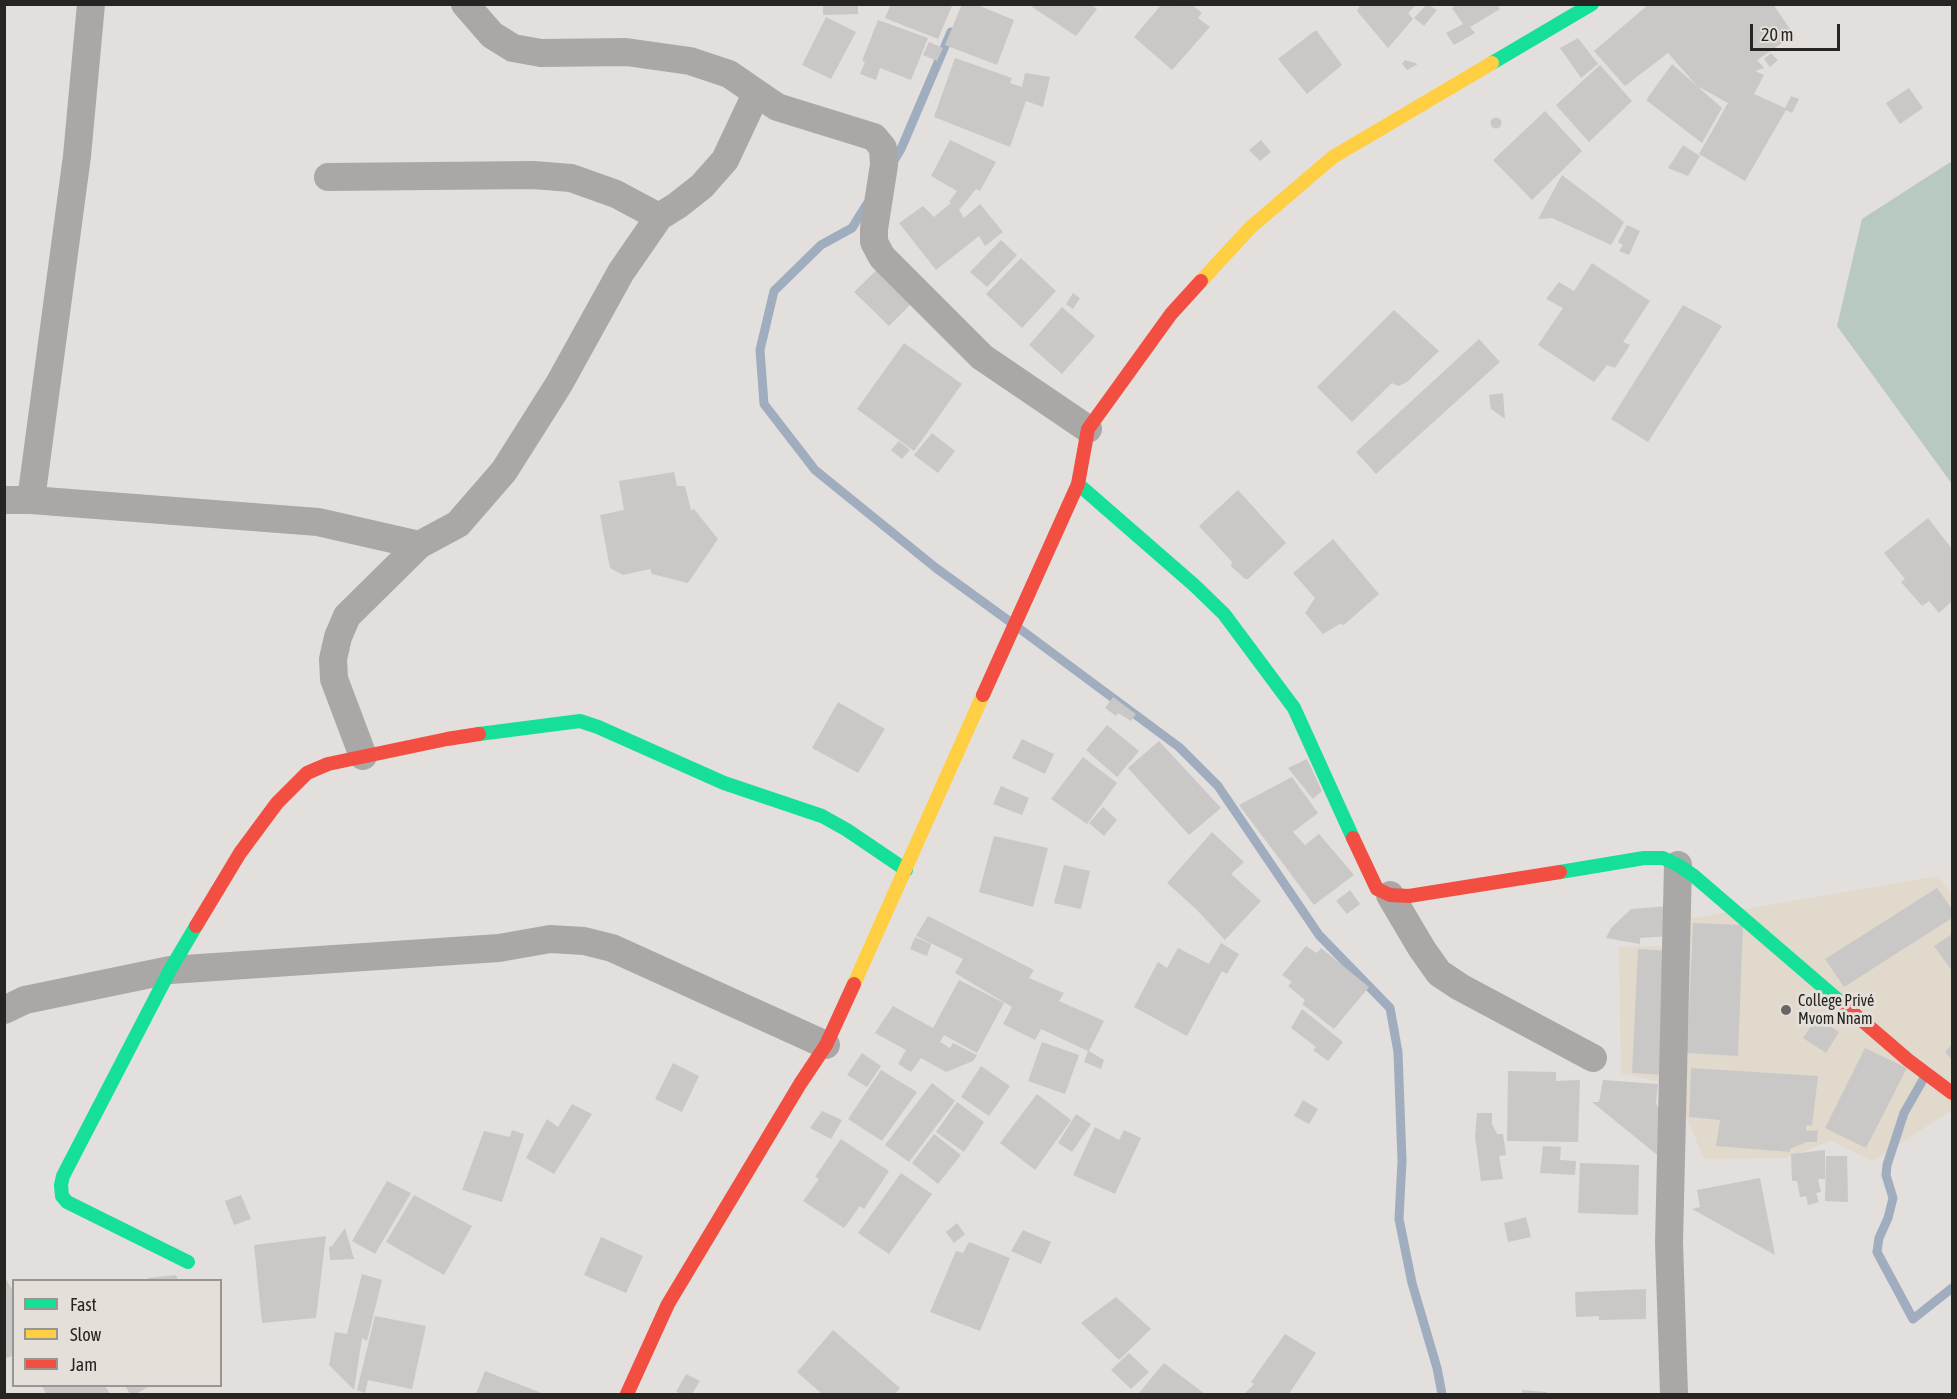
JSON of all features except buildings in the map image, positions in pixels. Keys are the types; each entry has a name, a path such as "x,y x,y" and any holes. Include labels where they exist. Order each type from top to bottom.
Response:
{"street":[{"path":"91,4 77,156 18,500 318,522 419,545"},
{"path":"465,4 492,35 513,48 541,53 626,52 690,61 729,74 777,107 874,137 883,148 885,165 874,229 874,242 882,257 982,357 1088,429"},
{"path":"627,1395 638,1366 668,1304 800,1084 826,1045 1078,484 1088,429 1171,314 1251,227 1333,157 1592,4"},
{"path":"363,756 334,679 333,659 338,637 347,616 419,545 458,524 504,471 559,384 621,272 659,217 702,186 725,160 756,94"},
{"path":"328,177 533,175 572,178 616,194 659,217"},
{"path":"1078,484 1224,614 1294,708 1377,889 1390,895 1409,896 1644,858 1663,858 1678,865 1908,1060 1953,1093"},
{"path":"188,1262 67,1202 62,1196 63,1176 170,970 240,853 277,803 307,773 328,764 447,739 561,722 580,722 598,727 724,783 822,816 906,870"},
{"path":"1674,1395 1669,1242 1678,865"},
{"path":"1390,895 1439,973 1460,987 1593,1058"},
{"path":"4,1011 25,1000 170,970 499,948 550,939 584,941 612,948 826,1045"}],"shaded area":[{"name":"College Privé Mvom Nnam","path":"1938,876 1952,894 1952,1110 1873,1161 1831,1141 1785,1158 1704,1159 1673,1085 1621,1073 1619,947 1679,946 1682,920"}],"green space":[{"path":"1952,161 1952,484 1837,326 1862,219"}],"waterway":[{"path":"892,164 901,149 951,32"},
{"path":"867,204 852,228 821,245 774,291 760,350 764,404 815,470 936,568 1009,621"},
{"path":"1020,629 1179,747 1218,786 1319,935 1390,1008 1398,1052 1402,1161 1399,1219 1412,1283 1437,1368 1442,1394"},
{"path":"1924,1078 1904,1113 1887,1165 1886,1175 1893,1198 1888,1218 1879,1238 1877,1252 1913,1319 1952,1288"}],"traffic: fast":[{"path":"1492,63 1592,4"},
{"path":"1078,484 1224,614 1294,708 1353,838"},
{"path":"479,734 580,721 724,783 822,816 906,870"},
{"path":"1560,872 1644,858 1663,858 1678,865 1694,876 1844,1005"},
{"path":"188,1262 67,1202 62,1196 61,1185 63,1176 170,970 196,926"}],"traffic: slow":[{"path":"1201,281 1251,227 1333,157 1492,63"},
{"path":"854,984 983,695"}],"traffic: jam":[{"path":"983,695 1078,484 1088,429 1171,314 1201,281"},
{"path":"196,926 240,853 277,803 307,773 328,764 479,734"},
{"path":"1353,838 1377,889 1390,895 1409,896 1560,872"},
{"path":"627,1394 668,1304 800,1084 826,1045 854,984"},
{"path":"1844,1005 1908,1060 1952,1093"}],"place":[{"name":"College Privé Mvom Nnam","path":"1786,1010"}]}
